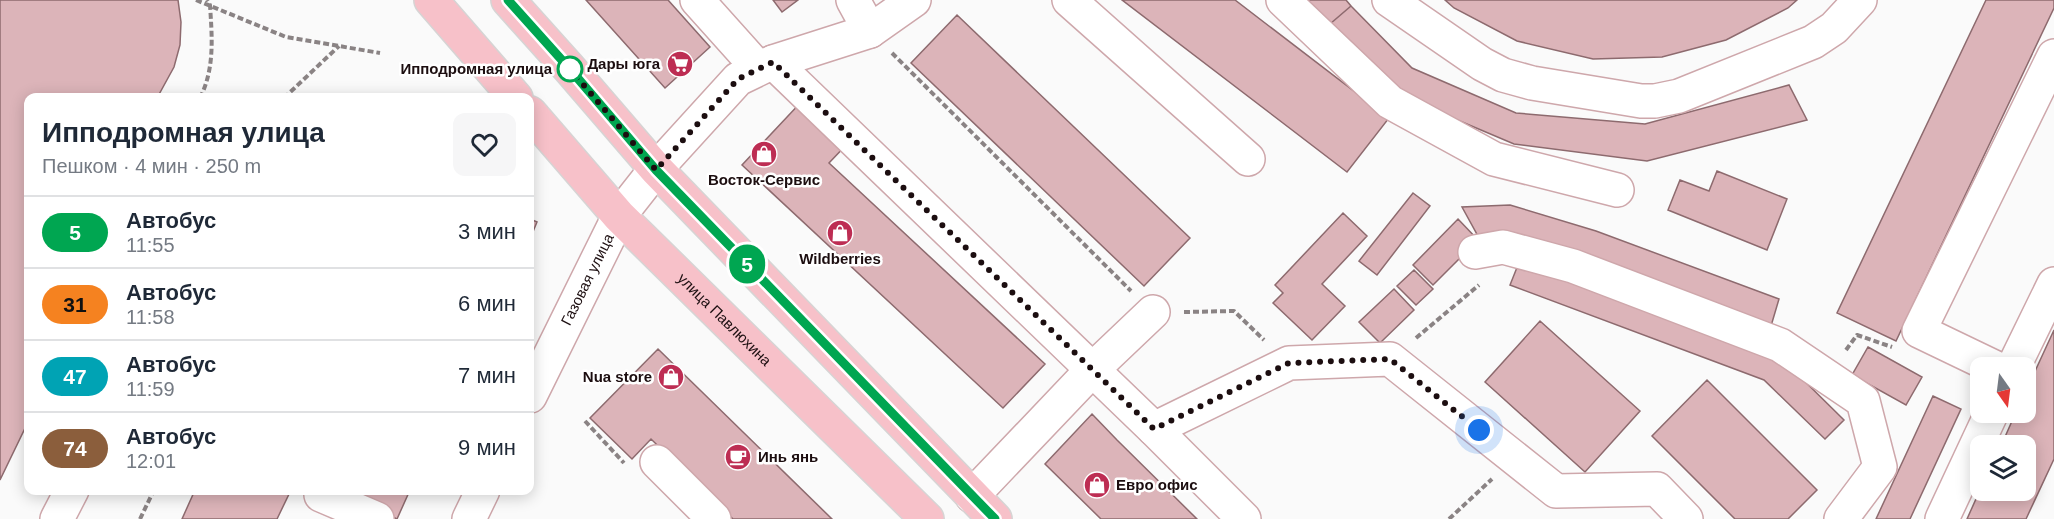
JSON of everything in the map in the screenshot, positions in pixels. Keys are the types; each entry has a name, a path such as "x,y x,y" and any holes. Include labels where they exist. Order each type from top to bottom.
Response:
{"main road":[{"path":"431,0 512,93"},
{"path":"508,0 656,170 995,519"},
{"name":"улица Павлюхина","path":"534,118 619,216 927,519"}],"street":[{"path":"697,0 1092,370 1244,519"},
{"path":"853,0 870,31"},
{"name":"Газовая улица","path":"534,388 619,216 656,170 738,79 765,65 870,31 914,0"},
{"path":"1069,0 1248,159"},
{"path":"1283,0 1390,102 1494,159 1617,190"},
{"path":"1389,0 1482,63 1509,77 1641,101 1655,101 1679,96 1813,42 1834,28 1860,0"},
{"path":"1972,357 1919,332 2054,56"},
{"path":"1481,265 1503,247 1573,266 1780,345 1863,401 1880,467 1841,519"},
{"path":"2018,357 2054,284"},
{"path":"972,496 1092,370 1153,312"},
{"path":"1154,429 1289,363 1390,359 1556,491 1658,489 1686,519"},
{"path":"1942,519 1987,423"},
{"path":"657,462 714,519"},
{"path":"57,519 69,495"},
{"path":"321,495 377,519"},
{"path":"469,519 481,495"}],"path":[{"path":"196,0 286,37 380,53"},
{"path":"202,93 207,83 212,48 210,5 207,0"},
{"path":"870,31 1153,312 1234,311 1289,363"},
{"path":"289,93 339,46"},
{"path":"1390,359 1481,265"},
{"path":"1827,377 1857,335 1903,351 1919,332"},
{"path":"585,421 638,478 657,462"},
{"path":"1449,519 1515,459"},
{"path":"140,519 152,495"}],"building":[{"path":"0,0 178,0 181,22 180,45 174,67 160,93 24,93 24,430 0,480"},
{"path":"586,0 668,0 710,47 665,88"},
{"path":"773,0 798,0 782,12"},
{"path":"1122,0 1235,0 1389,118 1347,172"},
{"path":"1297,0 1346,0 1351,6 1323,30"},
{"path":"1445,0 1797,0 1788,8 1726,40 1662,57 1593,59 1517,41 1454,8"},
{"path":"1986,0 2054,0 2054,8 1896,341 1837,313"},
{"path":"1351,6 1412,68 1516,113 1645,124 1789,85 1807,120 1647,161 1514,144 1396,94 1323,30"},
{"path":"957,15 1190,238 1144,286 911,63"},
{"path":"803,100 848,143 829,163 1045,364 1003,408 742,165"},
{"path":"1717,171 1787,199 1767,250 1668,210 1680,180 1709,191"},
{"path":"1413,193 1430,206 1377,275 1359,261"},
{"path":"1510,205 1596,231 1779,299 1771,326 1478,236 1462,207"},
{"path":"1343,213 1367,236 1322,284 1345,306 1312,340 1273,303 1283,293 1275,285"},
{"path":"1458,219 1478,240 1433,285 1413,265"},
{"path":"1520,260 1780,357 1844,420 1825,439 1764,380 1510,285"},
{"path":"1414,270 1433,289 1416,305 1397,286"},
{"path":"1394,289 1414,310 1380,343 1359,322"},
{"path":"1540,321 1640,411 1585,472 1485,382"},
{"path":"2054,330 2054,459 2036,498 2036,435 2006,435 2011,423 2036,423 2036,369"},
{"path":"1868,347 1922,377 1906,405 1852,375"},
{"path":"658,349 832,519 733,519 651,439 632,459 590,418"},
{"path":"1707,380 1817,490 1788,519 1735,519 1652,436"},
{"path":"1933,396 1961,409 1910,519 1876,519"},
{"path":"1092,414 1197,519 1101,519 1045,464"},
{"path":"193,495 289,495 277,519 182,519"},
{"path":"346,495 408,495 397,519"},
{"path":"1975,501 2034,501 2026,519 1967,519"}],"bus line":[{"name":"5","path":"508,0 656,170 995,519"}],"place":[{"name":"Дары юга","path":"680,64"},
{"name":"Ипподромная улица","path":"570,69"},
{"name":"Восток-Сервис","path":"764,154"},
{"name":"Wildberries","path":"840,233"},
{"name":"Nua store","path":"671,377"},
{"name":"Инь янь","path":"738,457"},
{"name":"Евро офис","path":"1097,485"}],"route":[{"path":"570,69 656,170 738,79 773,62 1154,429 1289,363 1390,359 1479,430"}]}
